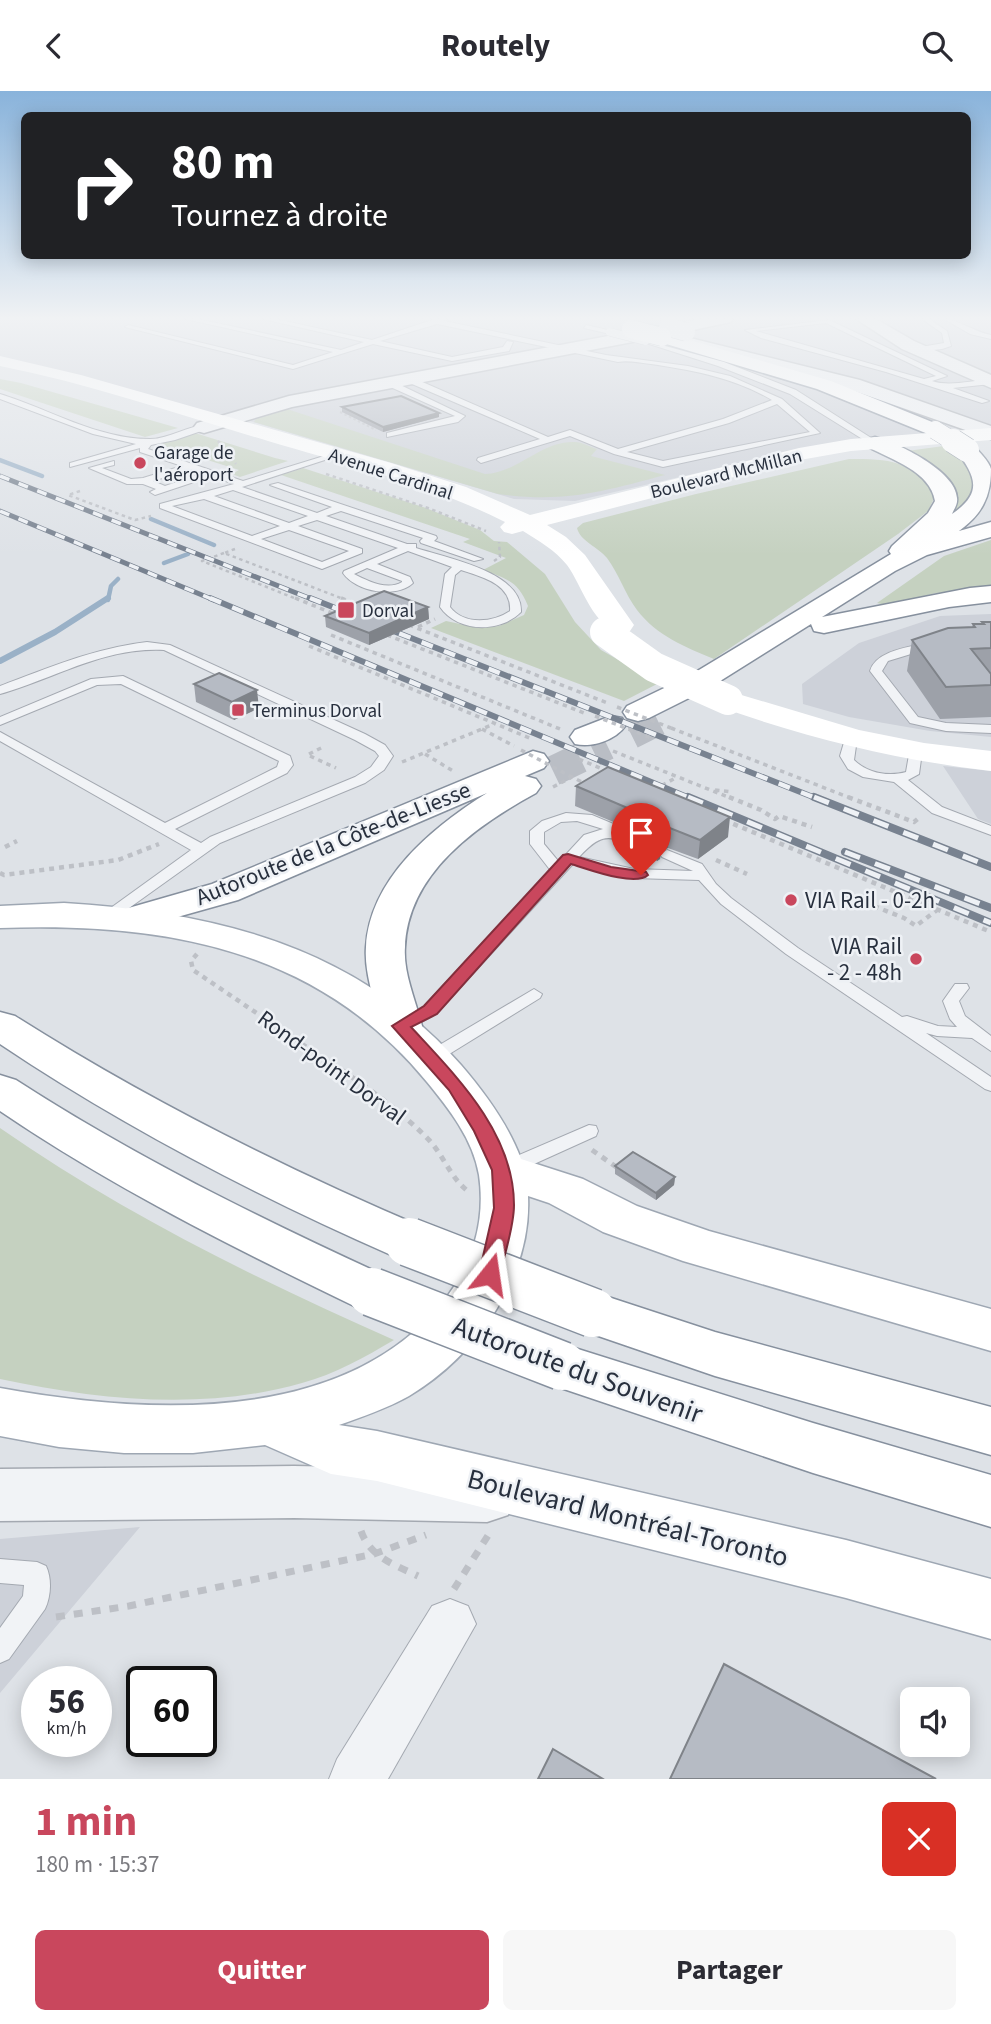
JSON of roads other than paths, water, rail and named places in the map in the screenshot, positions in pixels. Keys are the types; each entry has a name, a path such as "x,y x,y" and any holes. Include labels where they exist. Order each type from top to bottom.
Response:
{"main road":[{"name":"Avenue Cardinal","path":"108,398 214,424"},
{"name":"Avenue Cardinal","path":"132,398 450,504 514,529"},
{"path":"856,398 935,430 967,450 984,473 984,496 969,513 918,550"},
{"name":"Boulevard McMillan","path":"514,529 799,454 988,432"},
{"path":"880,446 935,477 944,489 946,502 941,513 886,566"},
{"name":"Boulevard McMillan","path":"514,529 880,446"},
{"name":"Avenue Cardinal","path":"323,462 450,490 514,529"},
{"path":"450,490 500,503 545,507 583,505 647,492"},
{"path":"514,529 557,542 579,562 607,611 612,629 654,667 735,696 804,726 851,739 907,765 991,761"},
{"name":"Autoroute de la Côte-de-Liesse","path":"401,1026 385,947 388,923 399,897 428,857 460,826 593,738 699,682 886,566 918,550 991,529"},
{"name":"Autoroute de la Côte-de-Liesse","path":"119,918 225,892 593,738 715,691 929,559 962,545 991,537"},
{"path":"824,625 875,616 941,599 991,594"},
{"path":"735,696 850,726 922,738 991,744"},
{"path":"0,894 15,898 49,915"},
{"path":"0,917 49,915 119,918 222,936 295,961 357,994 401,1026 432,1057 470,1107 489,1183 503,1218 490,1274 462,1319 443,1340 424,1357 367,1389 331,1404 267,1420 157,1429 82,1426 6,1417"},
{"path":"0,1025 85,1080 168,1128 271,1180 409,1242 593,1313 715,1354 991,1431"},
{"name":"Autoroute du Souvenir","path":"0,1090 82,1143 174,1196 372,1292 562,1366 763,1433 991,1501"},
{"path":"489,1183 566,1191 620,1219 701,1248 991,1330"},
{"name":"Boulevard Montréal-Toronto","path":"267,1420 331,1449 377,1456 846,1569 991,1609"}],"street":[{"path":"214,424 311,398"},
{"path":"889,398 988,432"},
{"path":"906,398 988,432"},
{"path":"0,1495 294,1492 541,1496"},
{"path":"357,1779 452,1607"}],"lane":[{"path":"5,398 119,437 148,443"},
{"path":"386,434 455,420 461,416 428,398"},
{"path":"441,398 546,439"},
{"path":"481,460 570,433 617,452 657,464 667,464 816,433 773,398"},
{"path":"802,398 880,446"},
{"path":"975,398 985,401"},
{"path":"617,452 726,421 762,405 779,401"},
{"path":"73,465 214,424"},
{"path":"148,443 143,450 212,473 317,517 459,566 504,585 515,598 515,612 502,620 480,623 459,620 449,614 444,607 450,574 459,566"},
{"path":"120,460 93,468 130,482 144,481 191,466"},
{"path":"205,496 358,551 322,566 163,506 323,462"},
{"path":"152,464 174,472"},
{"path":"149,493 212,473"},
{"path":"144,481 164,489"},
{"path":"275,485 432,538 425,541 407,548 367,564 350,571 348,575 387,590 403,588 408,583 406,579 367,564"},
{"path":"252,540 342,507"},
{"path":"425,541 478,559"},
{"path":"943,642 884,659 878,664 876,671 914,720 946,727 991,729"},
{"path":"0,690 119,649 155,645 176,651 307,712 360,737 384,752 386,758 383,764 360,780 230,833 200,849 119,918"},
{"path":"0,721 95,682 124,680 285,759 286,765 282,770 166,835"},
{"path":"5,739 133,811 166,835 200,849"},
{"path":"907,765 937,810 991,831"},
{"path":"643,843 584,816 553,820 540,828 536,835 537,844 563,864 620,873 702,876"},
{"path":"401,1026 430,1010 580,845 598,833 628,836"},
{"path":"667,854 697,867 726,901 792,951 991,1085"},
{"path":"961,988 953,996 952,1007 958,1019 991,1045"},
{"path":"432,1057 534,994"},
{"path":"888,1015 937,1031 974,1033"},
{"path":"489,1183 589,1131"},
{"path":"0,1571 37,1574 36,1600 0,1650"}],"waterway":[{"path":"0,460 42,476"},
{"path":"151,519 214,545"},
{"path":"164,563 188,554"},
{"path":"108,600 111,586 118,579"},
{"path":"0,661 55,632 108,598"}],"tunnel":[{"path":"631,734 659,720"},
{"path":"553,771 607,745"}],"railway":[{"path":"0,476 314,600"},
{"path":"0,511 214,600"},
{"path":"210,598 692,799"},
{"path":"310,598 818,799"},
{"path":"688,797 991,923"},
{"path":"814,797 991,867"},
{"path":"845,852 991,908"}],"place":[{"name":"Garage de l'aéroport","path":"140,463"},
{"name":"Dorval","path":"346,610"},
{"name":"Terminus Dorval","path":"238,710"},
{"name":"VIA Rail - 0-2h","path":"791,900"},
{"name":"VIA Rail - 2 - 48h","path":"916,959"}]}
